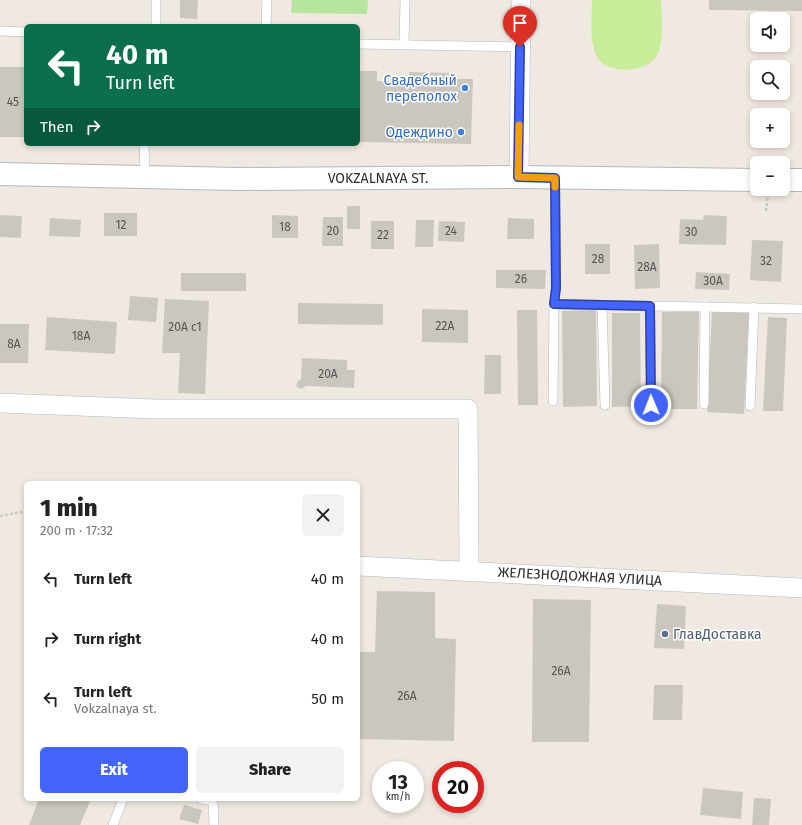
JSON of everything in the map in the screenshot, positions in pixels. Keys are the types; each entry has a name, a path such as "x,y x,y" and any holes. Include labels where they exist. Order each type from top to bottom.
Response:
{"main road":[{"name":"VOKZALNAYA ST.","path":"0,174 237,179 518,177 750,180"},
{"path":"790,180 802,180"}],"street":[{"path":"518,177 521,0"},
{"path":"0,403 156,409 468,408 469,570"},
{"name":"ЖЕЛЕЗНОДОЖНАЯ УЛИЦА","path":"360,566 469,570 802,588"}],"lane":[{"path":"156,0 156,24"},
{"path":"266,24 267,0"},
{"path":"404,45 405,0"},
{"path":"0,31 24,32"},
{"path":"360,44 520,47"},
{"path":"144,146 144,176"},
{"path":"553,401 554,304 556,288 555,178"},
{"path":"554,304 802,308"},
{"path":"602,305 605,405"},
{"path":"650,306 651,405"},
{"path":"704,404 705,307"},
{"path":"750,406 754,307"},
{"path":"113,825 122,801"},
{"path":"209,801 213,802 214,825"}],"path":[{"path":"766,211 768,196"},
{"path":"0,516 24,511"}],"green space":[{"path":"292,0 368,0 367,14 291,13"},
{"path":"592,0 661,0 661,42 657,55 652,61 645,66 626,70 617,69 601,62 596,55 592,42"}],"building":[{"path":"180,0 198,0 197,19 180,18"},
{"path":"709,0 802,0 802,11 709,10"},
{"path":"0,67 24,67 24,137 0,137"},
{"path":"360,71 377,71 377,81 409,82 409,72 456,73 456,79 473,79 471,144 360,142"},
{"path":"347,206 360,206 360,229 347,229"},
{"path":"104,213 137,213 137,236 104,236"},
{"path":"0,215 22,216 21,238 0,237"},
{"path":"272,215 298,216 298,238 272,238"},
{"path":"704,215 727,216 726,245 679,244 680,219 703,220"},
{"path":"323,217 343,217 343,246 322,246"},
{"path":"50,218 81,220 80,237 49,236"},
{"path":"508,218 534,219 534,239 507,239"},
{"path":"416,220 434,220 433,247 415,247"},
{"path":"371,221 394,221 394,249 371,249"},
{"path":"439,221 465,222 464,242 438,241"},
{"path":"752,240 783,241 781,282 750,280"},
{"path":"585,244 610,244 610,274 585,274"},
{"path":"659,244 660,288 635,289 634,245"},
{"path":"496,270 546,270 545,289 496,288"},
{"path":"696,272 730,274 729,290 695,289"},
{"path":"181,273 246,273 246,291 181,291"},
{"path":"130,296 158,298 156,322 128,320"},
{"path":"165,299 209,301 205,394 178,393 180,353 162,353"},
{"path":"298,303 383,304 383,325 298,324"},
{"path":"422,309 468,310 468,343 422,342"},
{"path":"517,310 537,310 538,405 518,405"},
{"path":"596,310 597,406 563,407 562,311"},
{"path":"662,312 699,312 697,409 661,409"},
{"path":"712,312 749,313 744,414 707,412"},
{"path":"612,313 640,313 641,406 612,407"},
{"path":"47,317 117,322 115,354 45,350"},
{"path":"768,317 787,318 783,411 763,411"},
{"path":"0,324 29,324 28,363 0,363"},
{"path":"485,355 501,355 501,394 484,394"},
{"path":"302,358 347,360 347,370 355,370 354,388 306,386 302,389 298,388 296,385 301,379"},
{"path":"377,591 435,592 435,638 456,639 454,741 360,739 360,652 375,652"},
{"path":"533,599 591,600 589,742 532,742"},
{"path":"657,604 686,606 684,649 654,648"},
{"path":"654,685 683,685 682,720 653,720"},
{"path":"703,788 743,792 741,819 700,815"},
{"path":"754,798 771,799 769,825 752,825"},
{"path":"38,801 90,801 80,825 29,825"},
{"path":"184,805 202,810 198,824 179,819"}],"slow traffic":[{"path":"519,125 518,177 555,178 555,187"}],"place":[{"name":"Свадебный переполох","path":"465,88"},
{"name":"Одеждино","path":"461,132"},
{"name":"ГлавДоставка","path":"665,634"}],"route":[{"path":"520,47 518,177 555,178 556,288 554,304 650,306 651,405"}]}
